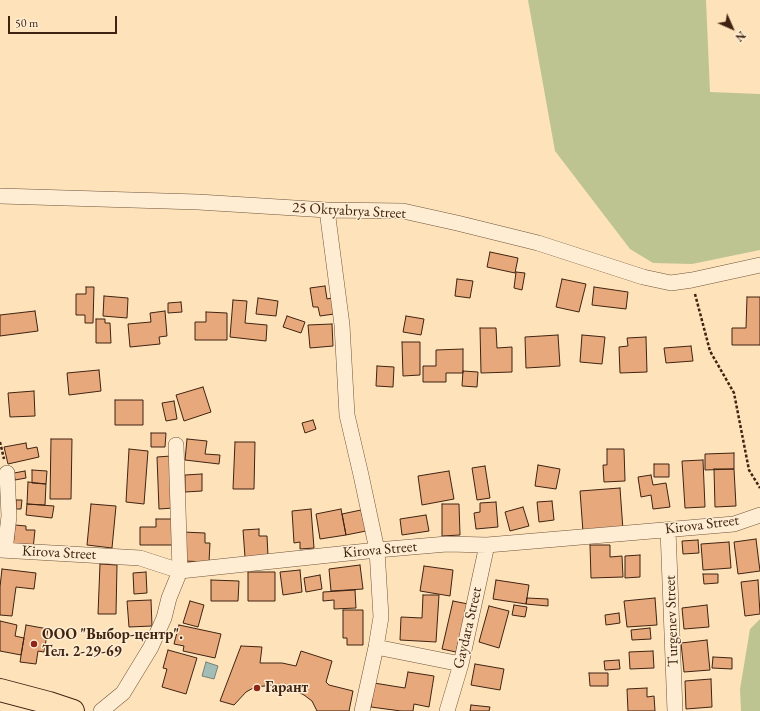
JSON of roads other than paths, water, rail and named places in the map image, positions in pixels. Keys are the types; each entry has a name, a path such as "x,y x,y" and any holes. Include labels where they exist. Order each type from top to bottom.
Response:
{"highway":[{"path":"0,690 52,707 73,711"}],"street":[{"name":"25 Oktyabrya Street","path":"0,196 198,202 327,210 403,211 457,222 538,243 643,277 671,283 692,280 760,265"},
{"path":"327,210 342,325 347,415 377,550 381,617 362,711"},
{"path":"101,711 123,693 151,647 164,618 169,598 180,571 176,445"},
{"path":"3,550 10,516 7,473"},
{"name":"Kirova Street","path":"3,550 140,558 180,571 447,544 487,545 734,524 760,515"},
{"name":"Turgenev Street","path":"668,530 675,711"},
{"name":"Gaydara Street","path":"447,711 461,664 487,545"},
{"path":"376,647 461,664"}],"water":[{"path":"206,662 218,666 214,679 202,676"}],"place":[{"name":"ООО \"Выбор-центр\". Тел. 2-29-69","path":"34,644"},
{"name":"Гарант","path":"257,688"}]}
